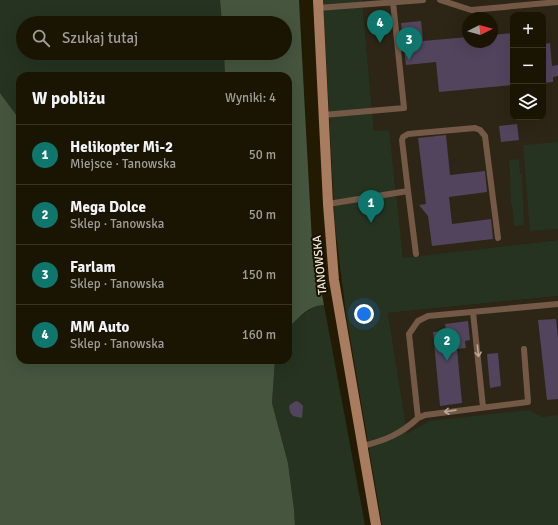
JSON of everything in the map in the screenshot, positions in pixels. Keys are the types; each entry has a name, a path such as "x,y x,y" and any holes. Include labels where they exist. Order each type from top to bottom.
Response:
{"main road":[{"name":"TANOWSKA","path":"318,4 328,204 334,280 376,525"}],"lane":[{"path":"318,4 423,0"},
{"path":"440,0 471,10 558,2"},
{"path":"323,116 404,108 393,2"},
{"path":"416,254 402,140 403,137 408,134 447,129 476,128 480,130 485,136 498,238"},
{"path":"328,204 408,191"},
{"path":"418,418 409,334 418,321 428,316 558,304"},
{"path":"474,312 483,406"},
{"path":"362,446 386,440 397,435 418,418 425,415 483,406 528,402 524,349"}],"shaded area":[{"path":"362,0 558,0 558,240 384,261"},
{"path":"558,296 558,525 406,434 388,313"}],"green space":[{"path":"0,0 220,0 221,16 16,16 16,60 224,60 225,72 16,72 16,115 0,93"},
{"path":"220,0 299,0 312,242 324,305 313,307 308,310 292,325 292,72 225,72 224,60 292,60 292,16 221,16"},
{"path":"323,0 362,0 374,131 389,130 403,258 558,240 558,296 388,313 407,434 429,421 529,410 543,417 558,415 558,525 382,525 346,314 335,226"},
{"path":"0,93 16,115 16,364 275,364 272,403 288,463 295,525 0,525"},
{"path":"558,142 558,229 530,231 523,145"},
{"path":"519,159 520,174 522,174 524,225 514,226 511,204 509,160"},
{"path":"316,305 324,305 365,525 295,525 288,463 272,403 275,364 292,364 292,325"}],"building":[{"path":"421,21 423,41 462,38 462,48 498,48 498,34 510,33 510,85 439,92 436,62 406,65 401,23"},
{"path":"550,43 552,66 558,65 558,76 553,77 553,82 546,83 546,48 546,44"},
{"path":"517,124 519,140 501,142 499,126"},
{"path":"446,135 450,175 485,171 487,192 449,197 452,224 491,219 493,239 432,246 428,216 419,205 426,204 418,138"},
{"path":"556,319 558,338 558,399 547,400 538,320"},
{"path":"468,321 470,340 465,341 466,348 457,349 462,403 440,406 433,332 446,331 445,324"},
{"path":"498,353 501,386 490,388 487,354"},
{"path":"296,401 303,406 302,418 293,416 290,412 289,406"}],"place":[{"name":"MM Auto","path":"380,43"},
{"name":"Farlam","path":"409,60"},
{"name":"Helikopter Mi-2","path":"371,223"},
{"name":"Mega Dolce","path":"447,361"}]}
